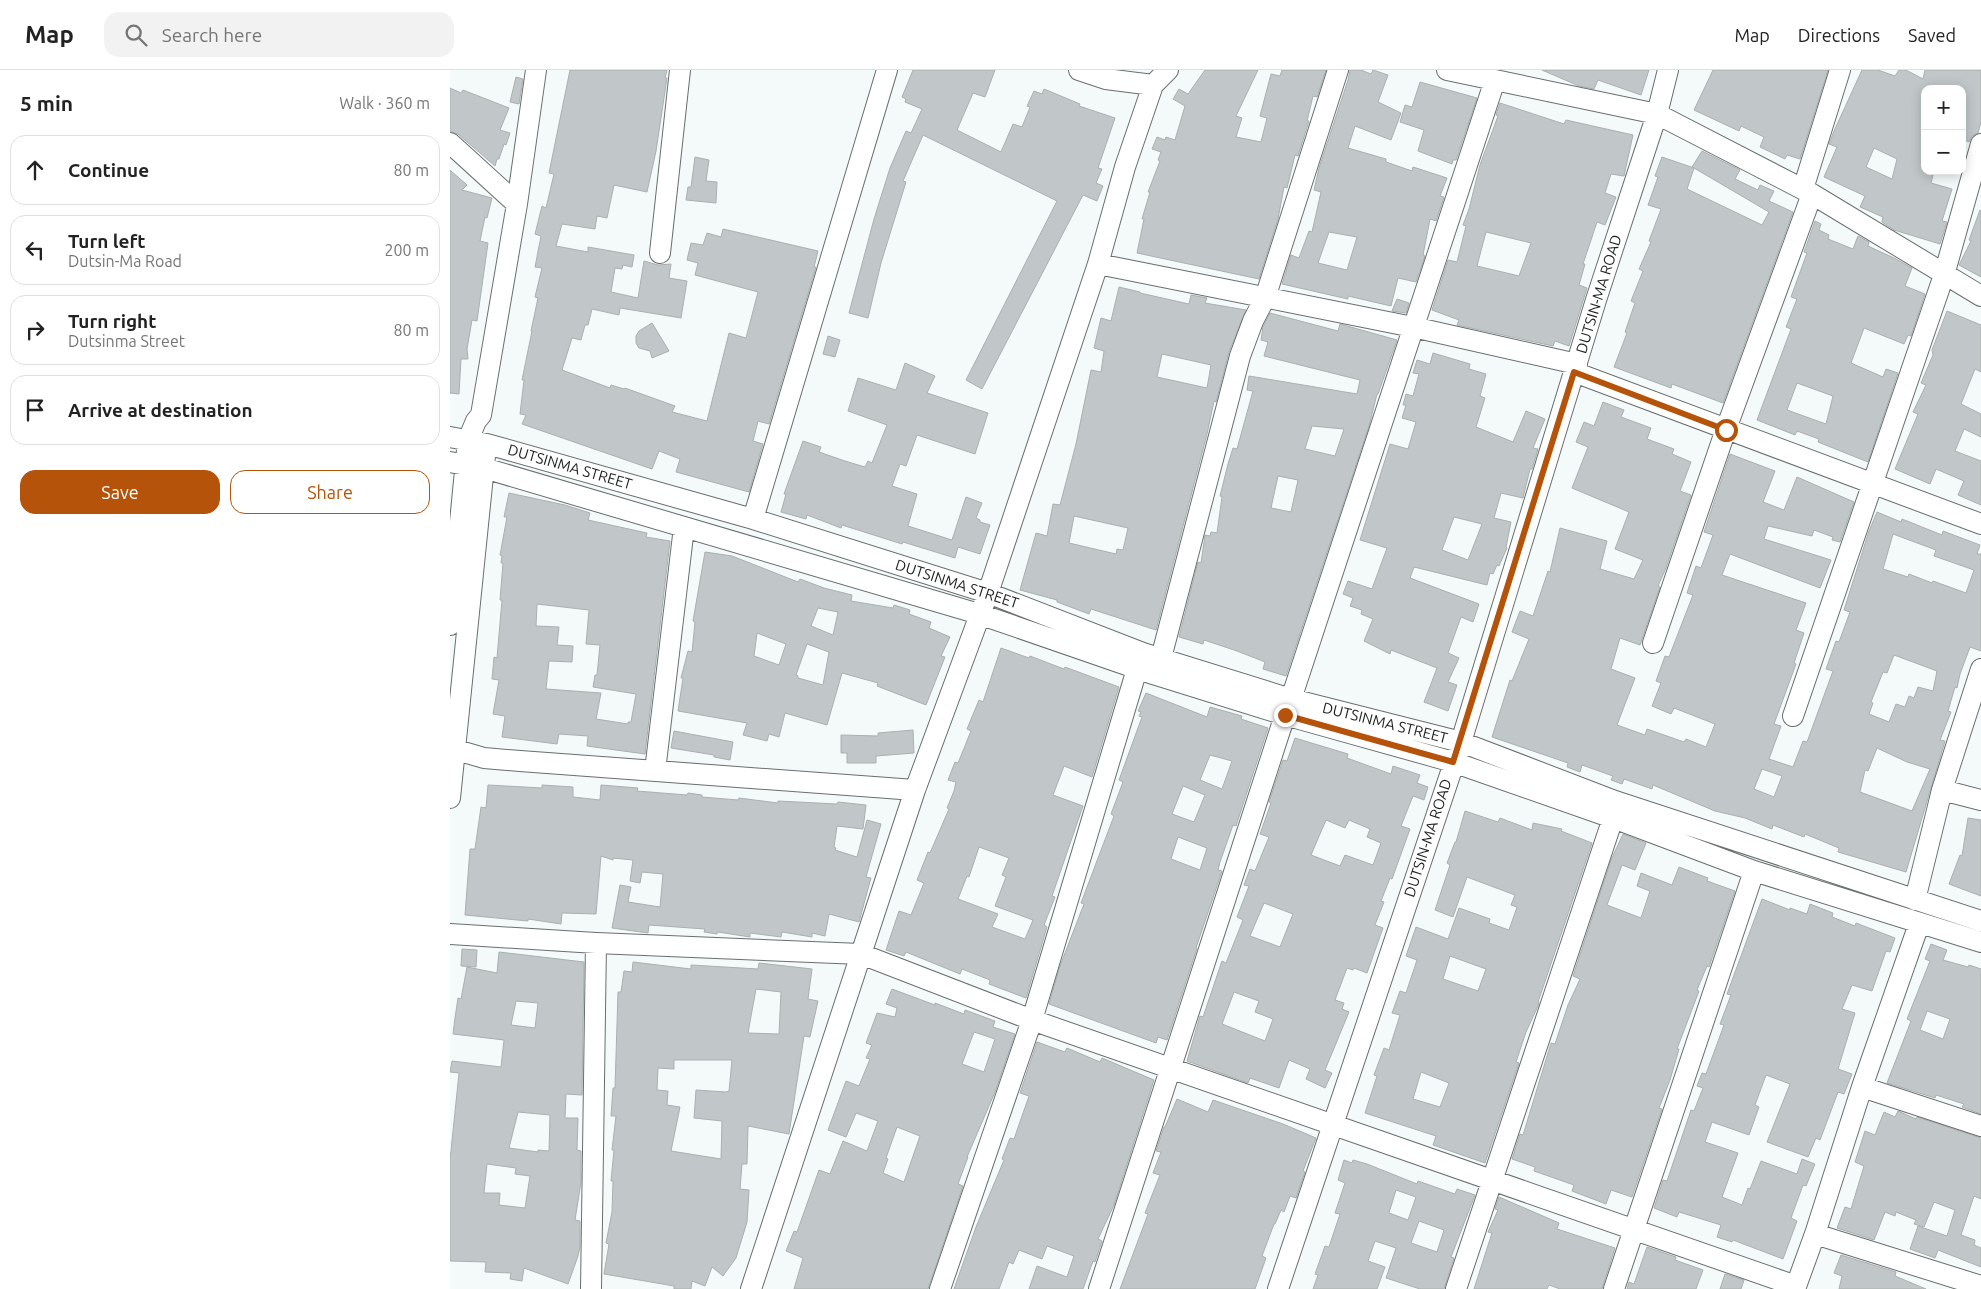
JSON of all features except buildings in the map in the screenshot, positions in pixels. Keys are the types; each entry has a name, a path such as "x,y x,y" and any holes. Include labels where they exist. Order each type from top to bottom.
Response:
{"street":[{"path":"450,798 468,440 476,421 481,416 517,204 536,70"},
{"path":"660,253 680,70"},
{"path":"753,519 887,70"},
{"path":"1079,70 1106,79 1154,85"},
{"path":"751,1289 915,790 988,593 1098,264 1124,167 1154,85 1168,70"},
{"path":"1161,658 1240,356 1253,321 1265,298 1338,70"},
{"path":"1447,70 1657,114 1807,192 1981,296"},
{"name":"DUTSIN-MA ROAD","path":"1278,1289 1460,742 1596,300 1657,114 1668,70"},
{"path":"1653,643 1807,192 1840,70"},
{"path":"1099,1289 1288,707 1495,80"},
{"path":"450,143 517,204"},
{"path":"1794,716 1944,274 1975,191 1981,144"},
{"path":"1098,264 1413,328 1576,368 1726,430 1981,524"},
{"name":"DUTSINMA STREET","path":"468,440 753,519 988,593 1288,707 1613,818 1754,871 1981,942"},
{"path":"450,625 456,499 466,465"},
{"name":"DUTSINMA STREET","path":"466,465 979,614 1136,669 1288,707 1460,742 1615,801 1981,921"},
{"path":"655,771 684,527"},
{"path":"940,1289 1032,1020 1136,669"},
{"path":"1915,900 1942,790 1981,669"},
{"path":"453,749 484,758 915,790"},
{"path":"1942,790 1981,800"},
{"path":"1456,1289 1613,818"},
{"path":"1614,1289 1754,871"},
{"path":"450,934 596,943 861,954 1032,1020 1795,1288 1815,1234 1862,1088 1919,924"},
{"path":"591,1289 596,943"},
{"path":"1862,1088 1981,1126"},
{"path":"1815,1234 1981,1286"}],"route":[{"path":"1285,715 1453,762 1574,372 1726,430"}]}
